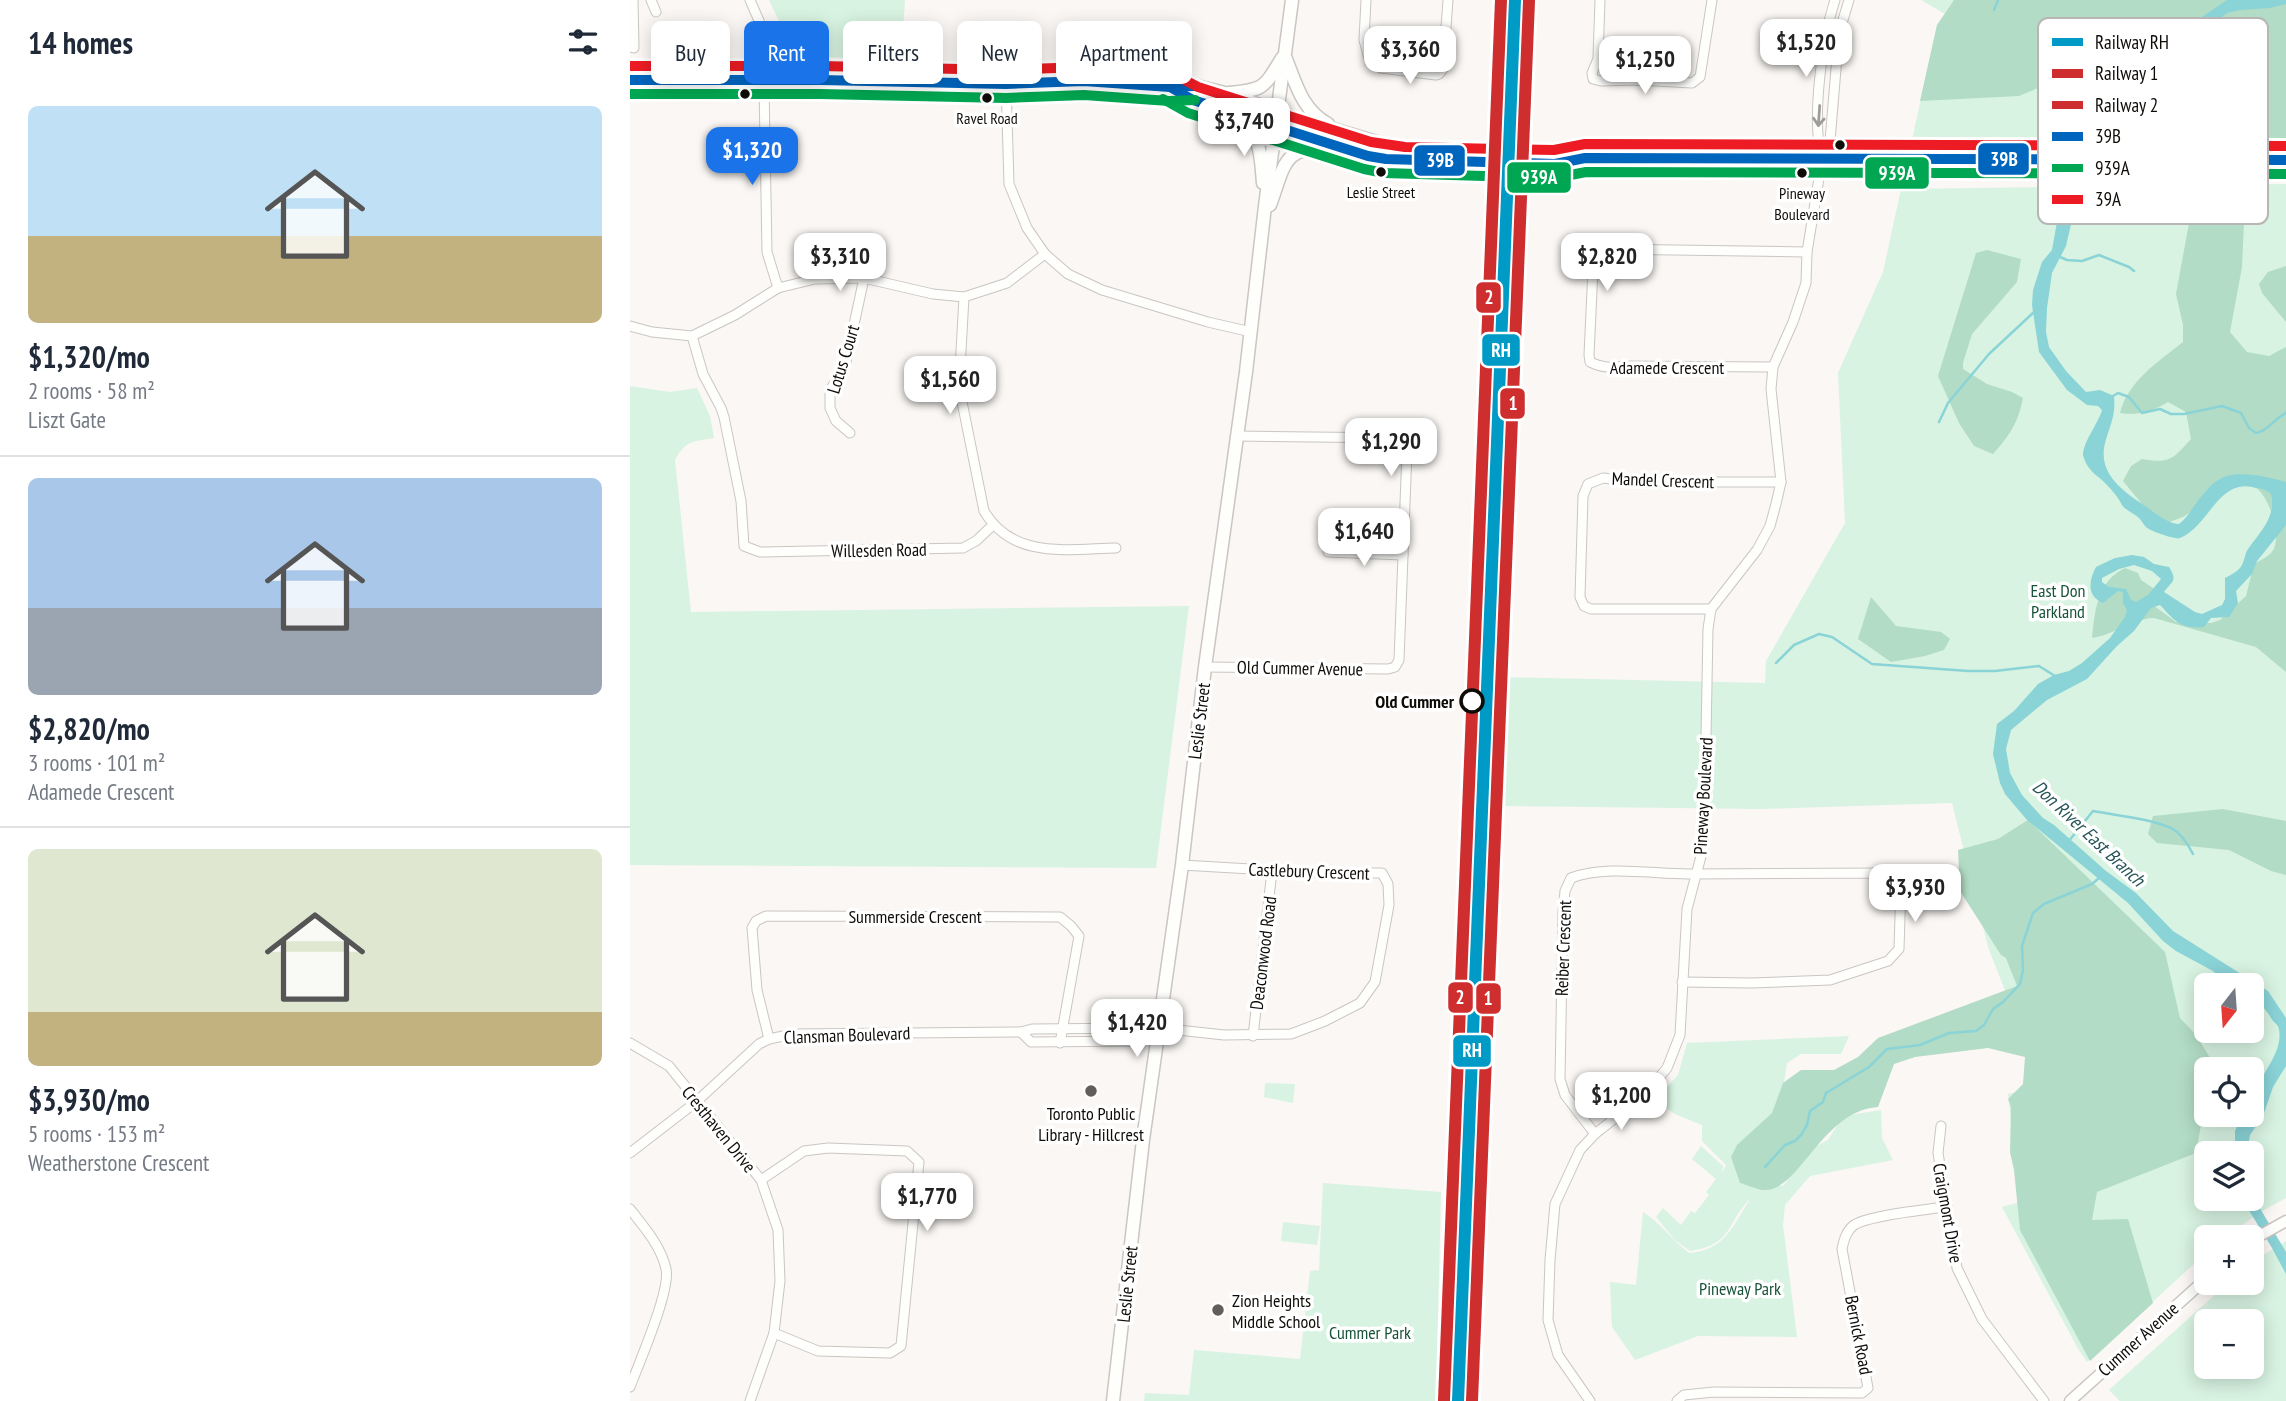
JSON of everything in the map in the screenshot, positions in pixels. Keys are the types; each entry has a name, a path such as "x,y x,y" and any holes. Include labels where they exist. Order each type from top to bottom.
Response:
{"main road":[{"name":"Leslie Street","path":"1113,1401 1157,1036 1182,865 1205,667 1251,332 1292,0"},
{"path":"1225,93 1253,90 1265,85 1284,55"},
{"path":"1284,55 1308,109 1321,120 1347,134"},
{"path":"630,80 744,79"},
{"path":"829,80 957,83"},
{"path":"1042,83 1084,82 1170,87 1192,85 1225,93 1368,156 1404,161 1555,163 1585,158 2038,159"},
{"path":"1170,87 1193,100 1383,144 1418,149 1558,151 1585,158"},
{"path":"1223,108 1255,135 1260,154 1265,206"},
{"path":"1263,225 1289,158 1310,149 1352,150"},
{"path":"2268,160 2286,160"}],"street":[{"path":"630,47 634,48 632,0"},
{"path":"651,0 656,12"},
{"path":"750,0 759,21"},
{"path":"1366,0 1364,40 1370,62 1381,68 1436,75 1443,69 1448,0"},
{"path":"1600,0 1598,59 1592,73 1594,79 1692,83 1700,77 1712,0"},
{"path":"1822,160 1817,141 1822,65 1825,30 1835,0"},
{"path":"1711,609 1757,550 1770,526 1781,482 1771,389 1773,367 1793,322 1806,283 1807,252 1822,160 1830,141 1839,33 1849,0"},
{"path":"765,84 766,252 778,288"},
{"path":"1006,84 1009,184 1027,228 1045,254 1068,274 1102,290 1251,332"},
{"name":"Adamede Crescent","path":"1773,367 1610,368 1590,362 1593,269 1596,254 1604,249 1807,252"},
{"path":"630,326 652,332 692,336 735,315 778,288 815,279 864,278 933,294 964,297 1007,283 1045,254"},
{"name":"Lotus Court","path":"850,433 836,421 830,408 830,391 846,362 864,278"},
{"path":"964,297 959,387 984,511 993,525 1017,542 1046,549 1116,548"},
{"name":"Willesden Road","path":"692,336 703,373 722,408 741,501 744,546 760,552 963,548 976,541 993,525"},
{"path":"1236,436 1397,438 1405,442 1407,451 1403,555 1328,552"},
{"name":"Mandel Crescent","path":"1711,609 1591,609 1584,606 1580,597 1583,496 1588,484 1603,478 1637,482 1781,482"},
{"name":"Old Cummer Avenue","path":"1205,667 1395,667 1399,660 1403,555"},
{"name":"Pineway Boulevard","path":"1587,1400 1558,1355 1548,1320 1555,1204 1580,1150 1595,1134 1644,1095 1667,1068 1680,1035 1687,909 1704,845 1708,629 1711,609"},
{"name":"Castlebury Crescent","path":"1157,1036 1178,1030 1253,1036 1292,1034 1360,1003 1375,982 1389,905 1388,884 1382,873 1272,871 1182,865"},
{"name":"Deaconwood Road","path":"1253,1036 1272,871"},
{"name":"Reiber Crescent","path":"1595,1134 1565,1095 1560,1079 1565,891 1571,878 1583,873 1645,872 1891,873 1901,884 1899,949 1888,961 1830,979 1751,983 1682,982"},
{"name":"Summerside Crescent","path":"769,1039 757,990 752,928 756,921 766,916 1060,917 1079,936 1060,1043"},
{"name":"Clansman Boulevard","path":"630,1153 696,1102 759,1044 769,1039 793,1034 1138,1028 1157,1036"},
{"name":"Clansman Boulevard","path":"1021,1032 1031,1042 1060,1043 1137,1041 1157,1036"},
{"name":"Cresthaven Drive","path":"630,1042 668,1066 761,1180 778,1230 780,1282 774,1333 750,1401"},
{"name":"Craigmont Drive","path":"1941,1126 1938,1153 1957,1268 1982,1319 2044,1401"},
{"path":"761,1180 804,1151 828,1148 908,1151 919,1162 901,1346 890,1353 818,1351 774,1333"},
{"name":"Bernick Road","path":"1677,1401 1684,1395 1714,1392 1862,1393 1868,1388 1842,1249 1845,1236 1854,1225 1874,1219 1945,1207"},
{"path":"630,1209 653,1237 667,1270 663,1295 630,1387"},
{"path":"2264,1233 2286,1221"},
{"name":"Cummer Avenue","path":"2070,1401 2194,1290"}],"green space":[{"path":"769,0 905,0 904,21 843,21 843,58 829,57 829,21 779,21"},
{"path":"1921,0 2286,0 2286,145 2268,145 2268,18 2038,18 2038,147 1910,149 1937,25 1945,14"},
{"path":"1954,0 2286,0 2286,145 2268,145 2268,18 2038,18 2038,88 2019,96 1920,101 1937,25"},
{"name":"East Don Parkland","path":"2268,184 2286,184 2286,1198 2264,1210 2264,1141 2194,1141 2194,1211 2263,1211 2242,1225 2194,1225 2194,1264 2087,1362 2002,1207 2020,1202 2008,1094 2030,1089 2029,1052 1988,947 1952,803 1761,809 1494,806 1498,677 1765,683 1766,661 1845,523 1838,373 1883,272 1901,189 2038,187 2038,224 2268,224"},
{"path":"2189,224 2244,224 2242,267 2230,332 2247,352 2269,356 2286,347 2286,672 2256,647 2154,618 2092,638 2096,607 2103,589 2108,581 2125,568 2138,573 2141,580 2153,588 2153,605 2176,622 2211,623 2220,620 2246,596 2254,564 2270,554 2275,546 2275,528 2270,508 2266,499 2251,485 2234,482 2183,517 2164,524 2152,516 2123,481 2131,466 2142,459 2159,461 2170,458 2191,439 2186,412 2168,402 2145,412 2120,413 2137,382 2183,342 2183,325 2176,294"},
{"path":"1987,250 2021,259 2017,282 1972,334 1963,363 1963,369 1987,384 2023,398 2019,415 1993,454 1974,446 1959,423 1938,376 1976,253"},
{"path":"2286,266 2286,322 2262,293 2259,284 2268,272"},
{"path":"630,386 670,392 697,388 710,416 714,438 690,443 675,460 691,612 1189,606 1156,868 630,865"},
{"path":"1871,597 1896,626 1941,632 1950,639 1944,650 1891,662 1858,639"},
{"path":"2223,809 2286,821 2286,875 2271,871 2229,850 2157,843 2148,834 2153,816"},
{"path":"2028,820 2165,952 2180,1018 2194,1033 2194,1043 2201,1043 2210,1057 2194,1057 2194,1127 2201,1127 2198,1141 2194,1141 2194,1154 2097,1192 2092,1220 2128,1219 2153,1303 2090,1361 2020,1230 2010,1152 2011,1107 2008,1099 2023,1084 2025,1057 1988,1048 1915,1057 1894,1064 1878,1107 1859,1111 1843,1121 1779,1186 1767,1190 1740,1183 1731,1157 1737,1145 1772,1113 1783,1083 1801,1070 1834,1070 1858,1057 1878,1038 2017,986 2006,958 2001,955 1960,891 1958,850 1998,839"},
{"name":"Pineway Park","path":"1849,1036 1841,1054 1801,1054 1787,1063 1777,1127 1762,1182 1783,1186 1813,1148 1828,1140 1843,1116 1881,1110 1882,1138 1893,1160 1810,1176 1785,1205 1783,1225 1797,1337 1698,1336 1635,1360 1612,1327 1610,1282 1636,1285 1643,1212 1689,1253 1702,1251 1720,1242 1751,1198 1722,1238 1704,1248 1690,1251 1675,1240 1656,1217 1663,1208 1681,1225 1691,1211 1695,1213 1709,1195 1706,1192 1716,1179 1692,1159 1701,1146 1723,1166 1722,1173 1726,1165 1702,1141 1702,1125 1677,1115 1654,1101 1678,1075 1687,1043"},
{"path":"1265,1083 1295,1084 1293,1103 1264,1097"},
{"name":"Cummer Park","path":"1323,1183 1441,1192 1436,1401 1144,1401 1145,1393 1189,1395 1194,1350 1300,1359 1310,1271 1319,1270"},
{"path":"1283,1222 1320,1226 1317,1245 1281,1241"},
{"path":"2286,1241 2286,1401 2120,1401 2109,1390 2194,1314 2194,1379 2264,1379 2264,1309 2199,1309 2215,1295 2264,1295 2264,1255"}],"water":[{"name":"Don River East Branch","path":"2227,0 2286,0 2286,4 2270,8 2227,13 2221,18 2200,18"},
{"name":"Don River East Branch","path":"2057,224 2071,224 2066,246 2052,273 2046,332 2049,347 2066,371 2086,392 2100,390 2114,396 2113,415 2104,453 2108,471 2119,486 2164,519 2179,524 2207,489 2227,476 2244,474 2286,482 2286,525 2257,561 2252,574 2236,591 2238,603 2229,617 2211,618 2204,627 2189,627 2174,620 2160,605 2151,608 2134,631 2087,679 2047,700 2011,730 2006,749 2010,773 2022,795 2043,818 2136,893 2173,931 2240,973 2215,973 2163,941 2128,903 2027,820 2005,794 2000,783 1993,754 1997,724 2014,711 2038,684 2082,663 2110,638 2125,617 2127,610 2123,603 2123,592 2118,591 2103,603 2091,592 2096,567 2115,558 2132,555 2169,567 2173,578 2164,592 2202,614 2222,605 2225,599 2225,578 2241,567 2247,551 2270,517 2272,509 2269,492 2240,487 2230,490 2222,497 2190,532 2180,538 2174,538 2152,531 2124,507 2113,491 2092,471 2083,455 2102,410 2098,406 2087,405 2067,390 2039,352 2032,305 2033,290 2042,262 2052,250","holes":["2134,565 2152,571 2161,579 2148,595 2136,602 2131,600 2126,589 2109,587 2102,582 2102,578"]},
{"name":"Don River East Branch","path":"2264,988 2286,1018 2286,1066 2273,1087 2264,1113 2264,1074 2276,1052 2280,1035 2278,1026 2264,1008"},
{"name":"Don River East Branch","path":"2237,1127 2255,1127 2249,1141 2235,1141"},
{"path":"2249,1211 2262,1211 2286,1252 2286,1274 2264,1235 2264,1225 2258,1225"}],"waterway":[{"path":"1994,10 1998,0"},
{"path":"2060,257 2082,261 2099,255 2134,271"},
{"path":"1939,422 1948,403 1989,354 2034,312"},
{"path":"2113,396 2118,393 2129,397 2142,413 2160,409 2171,414 2184,414 2222,406 2241,413 2249,428 2256,433 2286,413"},
{"path":"1776,663 1794,645 1819,634 1832,637 1872,664 1968,671 2039,666 2055,676"},
{"path":"2068,842 2093,811 2171,828 2184,839 2193,854"},
{"path":"1765,1167 1785,1145 1801,1135 1807,1125 1810,1111 1823,1102 1826,1093 1869,1067 1887,1049 1920,1045 1949,1033 1976,1031 1984,1025 1993,1009 2020,984 2023,970 2022,946 2033,913 2044,904 2092,884 2099,878"}],"rail line":[{"name":"2","path":"1444,1400 1501,0"},
{"name":"RH","path":"1458,1401 1515,0"},
{"name":"1","path":"1472,1401 1529,1"}],"transit line":[{"name":"39A","path":"630,66 1006,70 1083,67 1171,73 1198,87 1371,142 1405,147 1554,150 1585,144 2038,145"},
{"name":"39B","path":"630,80 1006,84 1084,81 1194,86"},
{"name":"39B","path":"1170,87 1193,100 1368,156 1386,159 1555,164 1585,158 2038,159"},
{"name":"939A","path":"630,94 1006,98 1084,95 1169,101 1195,100"},
{"name":"939A","path":"1163,99 1188,113 1384,173 1555,178 1586,172 2038,173"},
{"name":"39A","path":"2268,146 2286,146"},
{"name":"39B","path":"2268,160 2286,160"},
{"name":"939A","path":"2268,174 2286,174"}],"place":[{"name":"Ravel Road","path":"987,98"},
{"name":"Leslie Street","path":"1381,172"},
{"name":"Pineway Boulevard","path":"1802,173"},
{"name":"Old Cummer","path":"1472,701"},
{"name":"Toronto Public Library - Hillcrest","path":"1091,1091"},
{"name":"Zion Heights Middle School","path":"1218,1310"}]}
